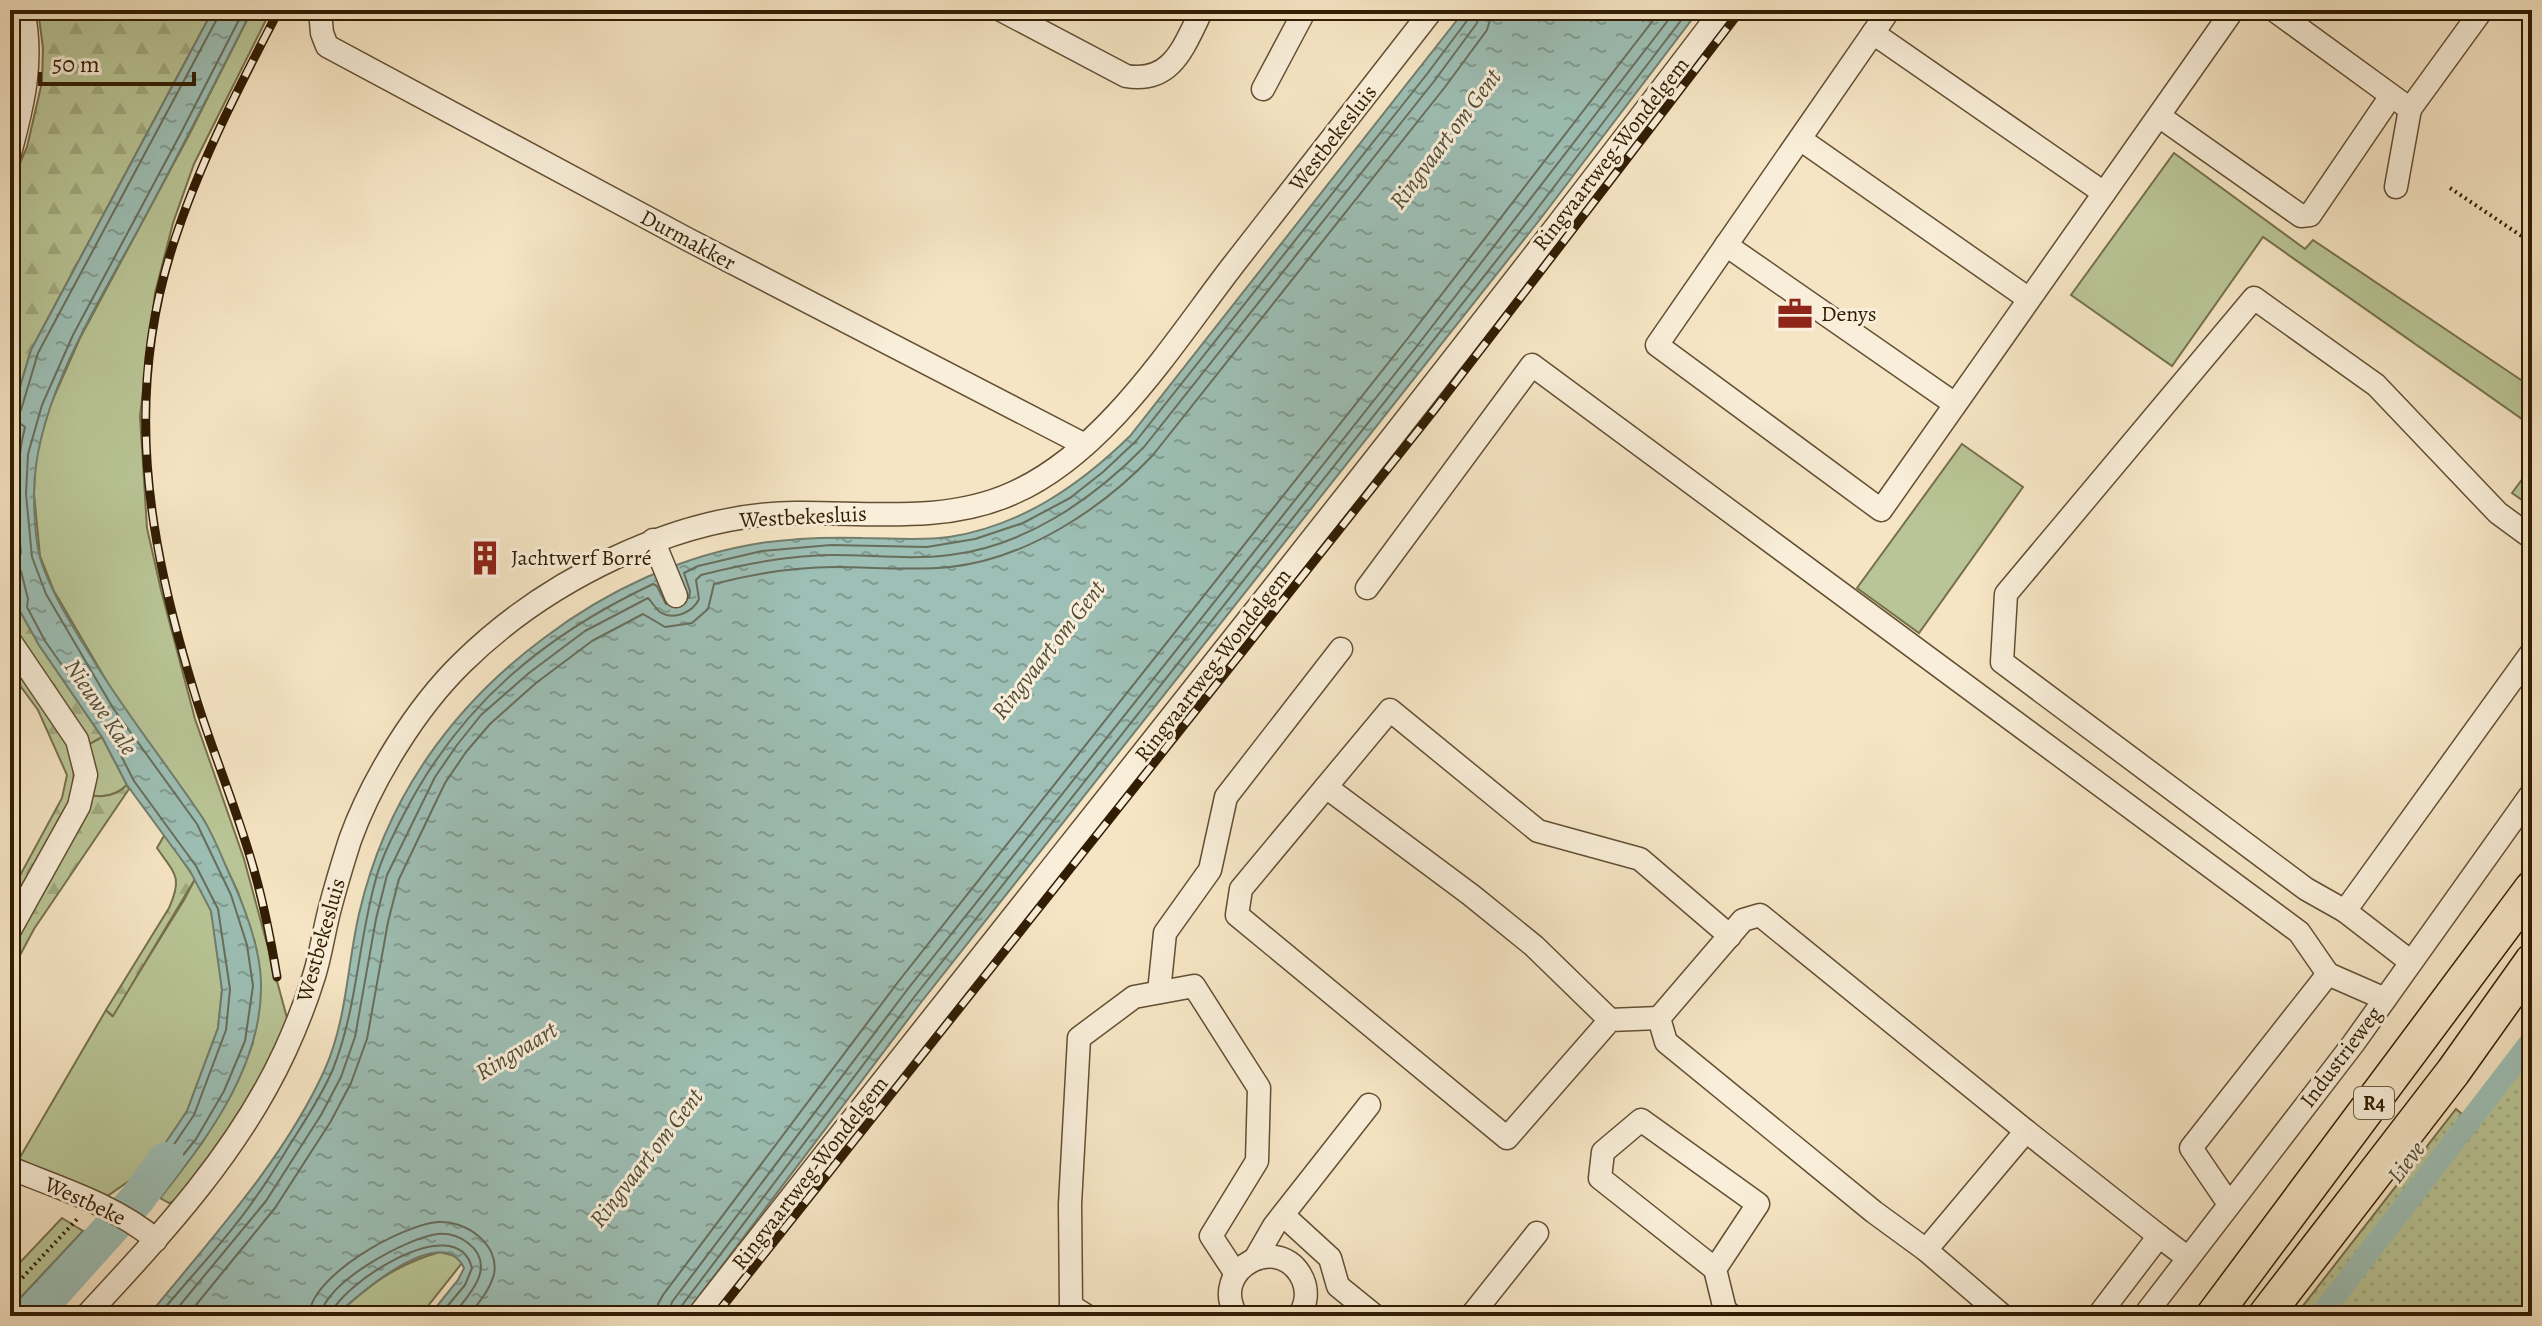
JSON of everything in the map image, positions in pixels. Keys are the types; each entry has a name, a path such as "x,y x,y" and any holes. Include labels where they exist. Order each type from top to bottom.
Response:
{"highway":[{"name":"R4","path":"2213,1316 2532,888"},
{"name":"R4","path":"2265,1316 2453,1072 2532,961"}],"street":[{"path":"10,153 26,89 28,47 23,10"},
{"name":"Durmakker","path":"320,10 322,33 327,46 687,239 1085,445"},
{"path":"1014,13 1126,76 1144,79 1164,72 1180,52 1202,10"},
{"path":"1263,89 1305,10"},
{"name":"Westbekesluis","path":"86,1316 149,1234 223,1157 283,1055 315,972 330,906 352,836 373,788 436,692 462,663 536,604 584,574 676,532 723,521 786,513 932,514 961,510 998,499 1048,476 1118,413 1432,10"},
{"name":"Ringvaartweg-Wondelgem","path":"698,1316 952,991 1262,604 1588,187 1722,10"},
{"path":"1889,10 1657,345 1881,510 2233,10"},
{"path":"2274,10 2410,109"},
{"path":"2396,187 2410,109 2482,10"},
{"path":"1873,33 2104,193"},
{"path":"2159,116 2301,216 2310,215 2391,96"},
{"path":"1800,139 2029,299"},
{"path":"1726,245 1955,404"},
{"path":"2411,962 2345,911 2306,889 2002,662 2006,594 2254,298 2376,385 2498,513 2532,538"},
{"path":"1367,588 1532,365 2299,932 2328,974 2385,999"},
{"path":"653,540 676,596"},
{"path":"10,641 77,740 86,775 79,806 10,930"},
{"path":"1159,992 1165,933 1210,870 1226,797 1341,649"},
{"path":"2345,911 2532,652"},
{"path":"1610,1020 1507,1138 1237,915 1241,889 1390,710 1538,831 1640,859 1730,936"},
{"path":"1326,787 1471,895 1523,938 1610,1020 1659,1018 1743,920 1760,915 2188,1258"},
{"name":"Industrieweg","path":"2144,1316 2385,999 2532,793"},
{"path":"2229,1204 2191,1148 2328,974"},
{"path":"1087,1316 1071,1306 1070,1204 1079,1038 1134,997 1194,986 1259,1088 1257,1161 1211,1236 1236,1274"},
{"path":"1659,1018 1666,1042 1874,1212 1926,1250 2003,1316"},
{"path":"1255,1259 1283,1215 1369,1105"},
{"path":"1715,1269 1758,1204 1641,1120 1603,1152 1600,1178 1715,1269 1725,1310 1732,1316"},
{"path":"1926,1250 2026,1131"},
{"name":"Westbeke","path":"10,1168 96,1204 149,1234"},
{"path":"1283,1215 1330,1258 1338,1286 1375,1316"},
{"path":"1471,1316 1537,1233"},
{"path":"2098,1316 2159,1236"},
{"path":"1237,1316 1230,1298 1236,1274 1255,1259 1280,1258 1292,1265 1305,1286 1306,1299 1299,1316"}],"path":[{"path":"2450,188 2532,243"},
{"path":"10,1291 96,1204"}],"green space":[{"path":"10,10 17,10 21,30 10,132"},
{"path":"38,10 213,10 31,350 10,421 10,186 27,147 42,82 43,48"},
{"path":"252,10 271,10 194,164 173,223 155,293 140,416 147,528 161,590 195,719 244,859 287,1018 272,1058 254,1092 189,1185 169,1203 160,1198 202,1143 231,1095 253,1043 255,943 238,892 204,820 120,704 54,591 40,556 34,494 36,455 49,408 80,338"},
{"path":"2174,153 2305,249 2313,240 2524,382 2532,371 2532,426 2263,237 2172,366 2071,295"},
{"path":"1962,444 2023,487 1919,633 1857,588"},
{"path":"2532,466 2532,507 2512,493"},
{"path":"10,559 20,602 16,604 39,645 102,737 73,753 74,791 108,796 127,785 129,789 34,929 10,974 10,949 29,911 10,908 10,894 62,798 67,775 38,710 10,672"},
{"path":"102,737 127,785 108,796 74,791 73,753"},
{"path":"165,834 195,879 113,1016 106,1010 169,908 176,889 175,876 157,848"},
{"path":"195,879 211,910 222,990 218,1028 187,1111 168,1142 149,1167 106,1197 19,1159 106,1010 112,1016"},
{"path":"2532,1055 2532,1316 2295,1316 2456,1109 2477,1127"},
{"path":"62,1218 83,1231 10,1309 10,1273"},
{"path":"440,1252 455,1256 462,1263 420,1316 335,1316 383,1277"}],"water":[{"path":"213,10 252,10 91,315 58,385 37,457 34,492 38,550 50,584 105,679 210,830 245,912 255,941 260,971 259,1015 252,1044 229,1099 196,1151 160,1198 137,1198 132,1181 149,1167 187,1111 218,1028 222,990 211,911 190,871 127,785 102,737 39,645 16,604 20,601 10,559 10,421 31,350"},
{"path":"1465,10 1699,10 1541,218 922,1001 684,1316 429,1316 464,1268 453,1255 437,1252 399,1266 335,1316 148,1316 244,1198 308,1103 325,1069 338,1031 359,914 386,832 426,759 480,694 510,665 568,621 647,577 703,556 786,540 949,537 1001,523 1070,487 1130,436"},
{"path":"83,1231 107,1232 107,1254 51,1316 10,1316 10,1309"}],"waterway":[{"name":"Lieve","path":"2320,1316 2532,1040"},
{"name":"Nieuwe Kale","path":"32,1316 137,1199 166,1160"}],"railway":[{"path":"277,977 254,870 196,698 164,581 147,465 146,407 150,349 160,290 178,230 212,146 279,10"},
{"path":"715,1316 1435,409 1741,10"}],"place":[{"name":"Denys","path":"1795,314"},
{"name":"Jachtwerf Borré","path":"485,558"}],"water label":[{"name":"Ringvaart om Gent","path":"1445,139"},
{"name":"Ringvaart om Gent","path":"1048,650"},
{"name":"Ringvaart","path":"516,1051"},
{"name":"Ringvaart om Gent","path":"646,1158"}]}
